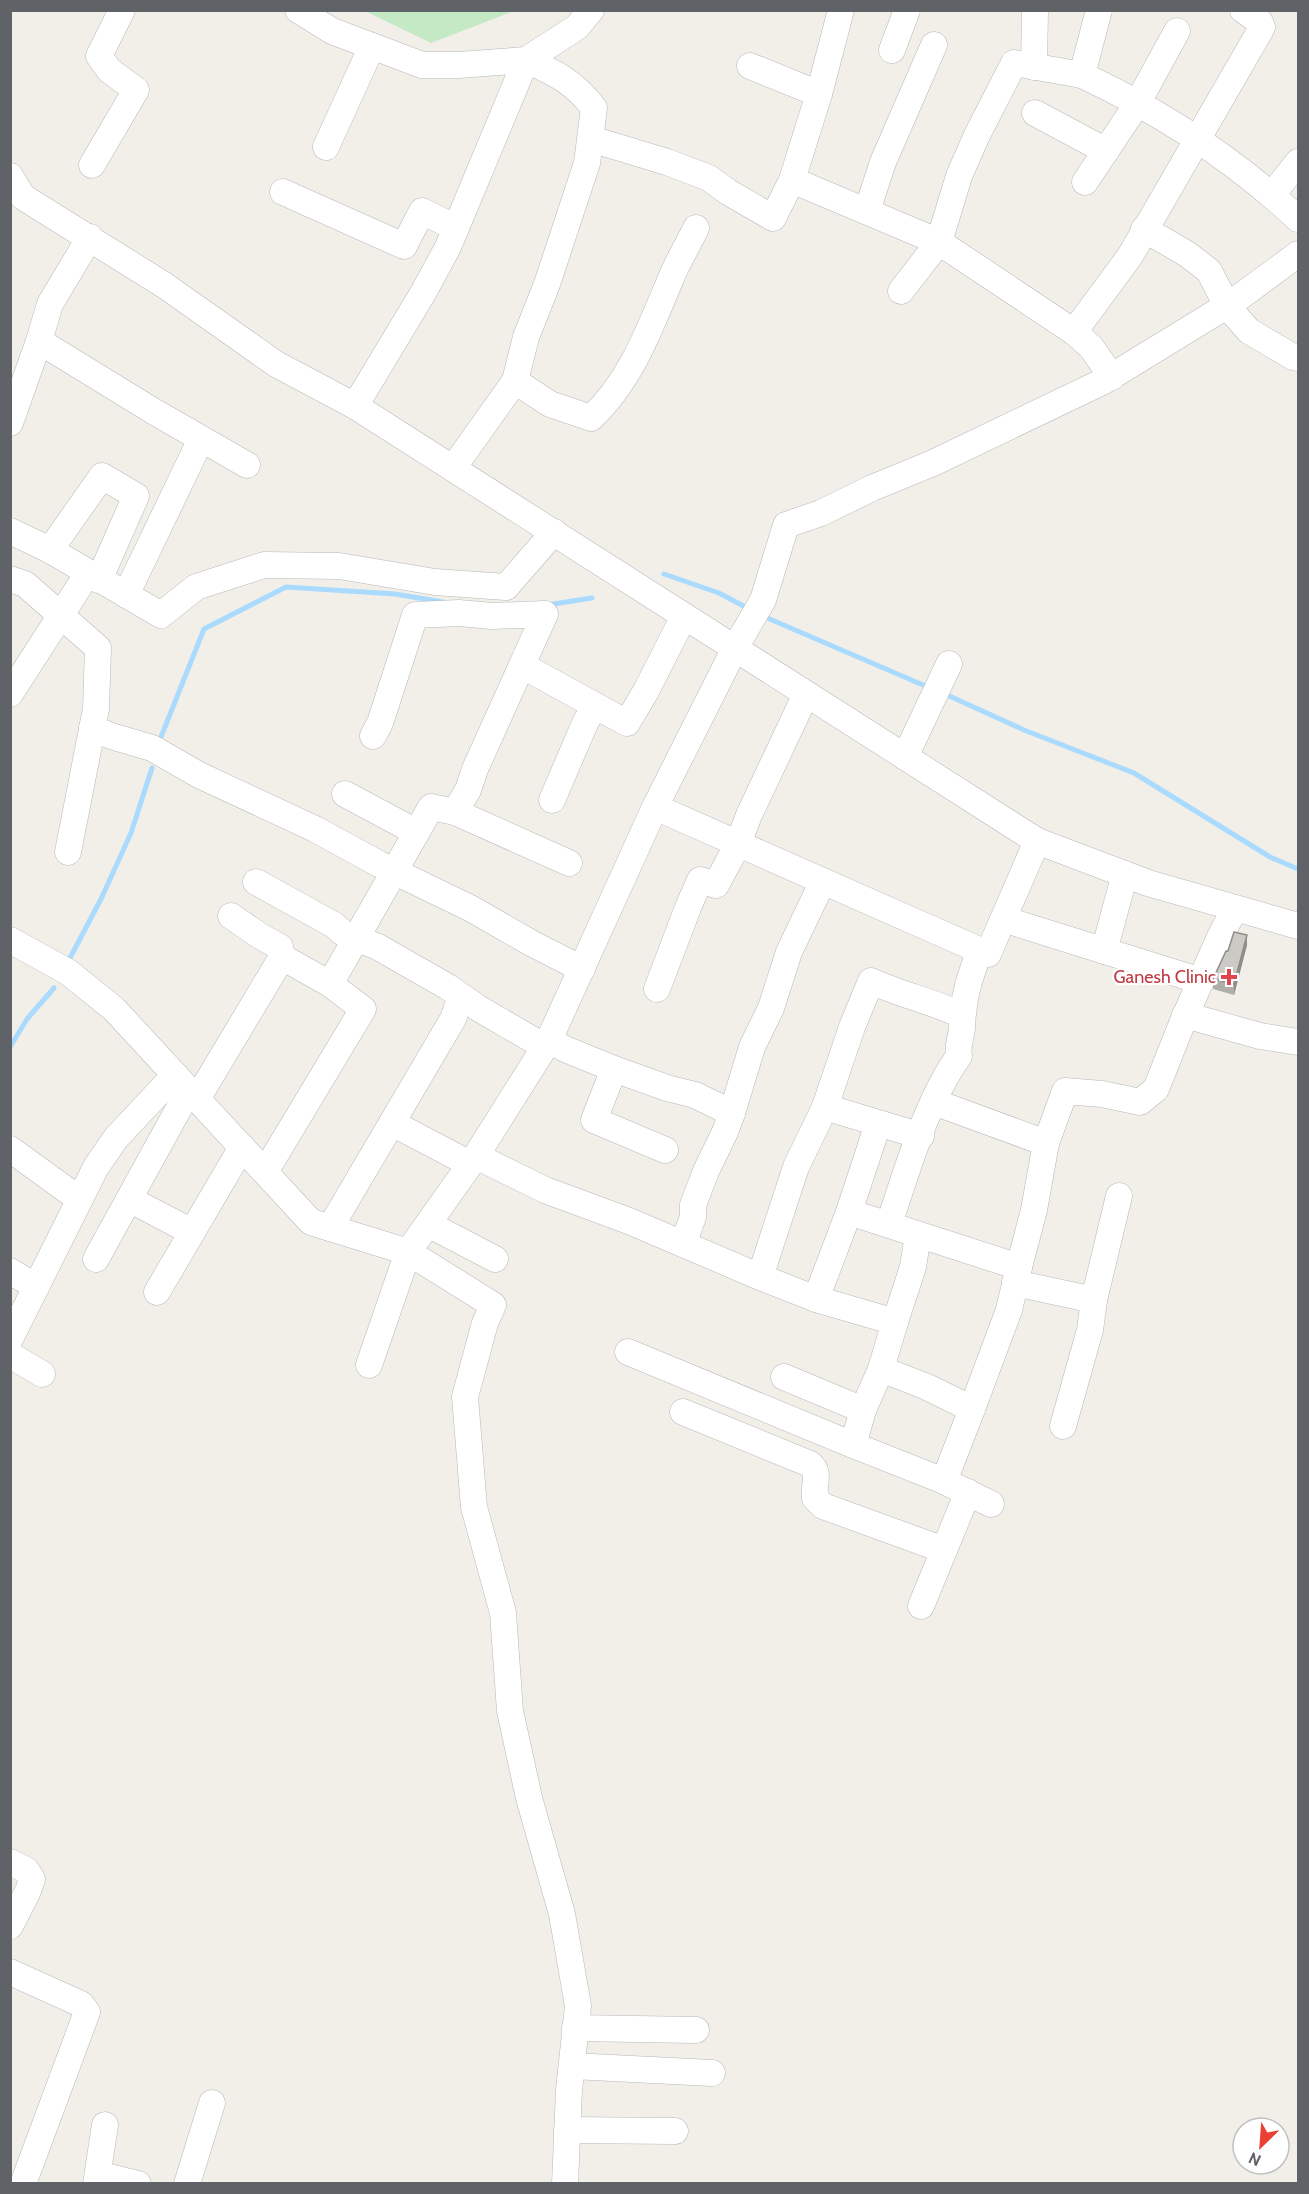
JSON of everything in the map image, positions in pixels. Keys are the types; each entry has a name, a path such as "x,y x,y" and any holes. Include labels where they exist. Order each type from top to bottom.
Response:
{"street":[{"path":"92,165 136,90 109,70 99,56 122,10"},
{"path":"298,10 332,31 422,64 459,65 526,60 559,74 582,92 594,108 587,163 547,284 526,337 515,381 453,468"},
{"path":"355,406 423,293 456,228 526,60 577,27 591,10"},
{"path":"591,139 667,162 710,178 728,192 773,218 792,180 819,94 841,10"},
{"path":"892,50 908,10"},
{"path":"1034,67 1035,10"},
{"path":"1082,75 1099,10"},
{"path":"1074,332 1130,256 1262,27 1260,22 1243,10"},
{"path":"1085,182 1137,104 1177,31"},
{"path":"867,211 883,162 934,45"},
{"path":"326,147 372,46"},
{"path":"901,291 939,242 959,176 1014,63 1082,75 1137,104 1198,138 1238,166 1299,219"},
{"path":"750,66 819,94"},
{"path":"1035,113 1106,151"},
{"path":"1272,195 1299,162"},
{"path":"10,176 23,197 164,285 276,364 355,406 1037,841 1148,883 1299,926"},
{"path":"792,180 939,242 1074,332 1091,347 1112,377"},
{"path":"283,192 404,246 422,211 456,228"},
{"path":"515,381 550,404 591,418 608,401 622,381 648,333 672,275 696,228"},
{"path":"1144,229 1209,271 1227,306 1249,331 1294,351"},
{"path":"10,423 18,376 39,341 50,304 90,237"},
{"path":"369,1365 408,1252 473,1160 547,1044 655,807 735,648 763,600 786,525 821,513 872,488 933,463 1112,377 1227,306 1299,254"},
{"path":"39,341 247,465"},
{"path":"126,595 201,439"},
{"path":"10,694 61,615 93,576 136,496 102,476 50,550"},
{"path":"10,531 50,550 161,615 195,587 264,566 339,567 435,582 506,587 554,532"},
{"path":"10,579 25,584 98,648 96,709 68,852"},
{"path":"373,736 380,723 415,615 545,614 475,769 468,790 455,812"},
{"path":"523,666 627,723 684,616"},
{"path":"905,757 949,663"},
{"path":"657,989 700,880 716,885 738,844 749,815 806,694"},
{"path":"552,800 586,721 596,705"},
{"path":"92,728 152,748 199,775 315,829 472,909 582,969"},
{"path":"345,794 416,831"},
{"path":"330,984 430,807 455,812 569,864"},
{"path":"655,807 988,954 1037,841"},
{"path":"1104,951 1125,874"},
{"path":"682,1244 693,1217 693,1205 732,1113 752,1047 771,1008 789,952 823,881"},
{"path":"256,882 356,939 378,947 461,997 547,1044 566,1049 667,1088 695,1095 732,1113"},
{"path":"944,1481 1003,1328 1034,1210 1046,1143 1065,1091 1102,1094 1140,1102 1156,1089 1185,1015 1235,908"},
{"path":"96,1259 187,1088 282,957 280,947 231,916"},
{"path":"1003,919 1201,981"},
{"path":"12,944 68,972 114,1010 311,1222 408,1252 494,1305 485,1323 465,1397 474,1507 503,1613 510,1711 529,1798 561,1914 578,2006 567,2130 565,2184"},
{"path":"890,1224 934,1102 949,1070 959,1056 957,1045 962,1031 961,1014 968,982 980,950"},
{"path":"265,1172 363,1009 330,984 282,957"},
{"path":"760,1277 796,1167 825,1107 852,1027 872,981 899,993 921,998 961,1014"},
{"path":"330,1228 453,1019 461,997"},
{"path":"1185,1015 1260,1036 1299,1042"},
{"path":"614,1069 594,1120 665,1150"},
{"path":"10,1339 79,1199 107,1151 187,1088"},
{"path":"934,1102 1046,1143"},
{"path":"825,1107 921,1136"},
{"path":"392,1123 544,1190 629,1221 760,1277 816,1299 895,1322"},
{"path":"816,1299 849,1212 878,1124"},
{"path":"157,1292 242,1147"},
{"path":"10,1149 79,1199"},
{"path":"1064,1426 1090,1330 1094,1300 1119,1196"},
{"path":"129,1199 192,1232"},
{"path":"849,1212 890,1224 1017,1275 1094,1300"},
{"path":"428,1224 495,1259"},
{"path":"853,1444 863,1410 881,1368 913,1267 918,1235"},
{"path":"10,1271 36,1287"},
{"path":"628,1352 944,1481 991,1504"},
{"path":"10,1354 42,1374"},
{"path":"881,1368 972,1408"},
{"path":"784,1377 863,1410"},
{"path":"683,1412 810,1464 817,1474 815,1498 823,1506 944,1550"},
{"path":"921,1606 968,1492"},
{"path":"10,1862 27,1870 32,1879 10,1926"},
{"path":"10,1972 81,2004 87,2012 24,2184"},
{"path":"575,2028 696,2030"},
{"path":"572,2066 712,2073"},
{"path":"187,2184 212,2103"},
{"path":"105,2125 97,2179 138,2184"},
{"path":"567,2130 675,2131"}],"green space":[{"path":"365,11 514,11 431,43"}],"building":[{"path":"1234,932 1247,935 1234,984 1213,979 1228,951"}],"waterway":[{"path":"664,574 719,593 749,609"},
{"path":"159,742 204,629 286,587 395,594 443,602"},
{"path":"547,605 592,598"},
{"path":"765,617 930,688"},
{"path":"945,694 1024,730 1134,773 1270,857 1298,869"},
{"path":"70,958 101,899 131,833 152,768"},
{"path":"10,1047 27,1019 54,988"}],"place":[{"name":"Ganesh Clinic","path":"1229,977"}]}
